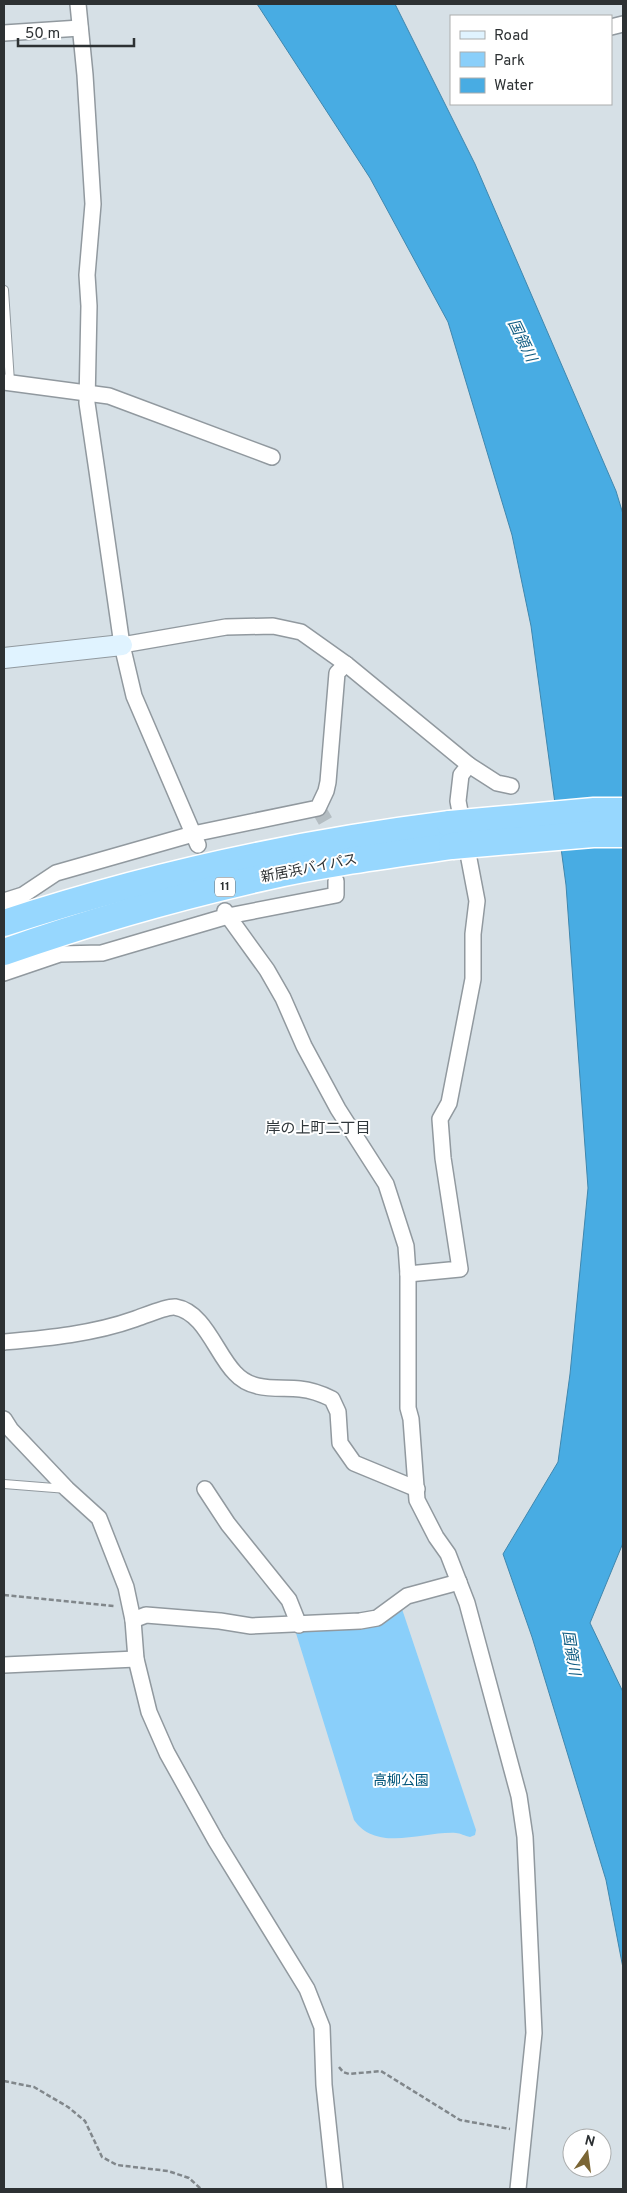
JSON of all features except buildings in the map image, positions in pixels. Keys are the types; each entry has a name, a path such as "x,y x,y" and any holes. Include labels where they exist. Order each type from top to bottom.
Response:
{"highway":[{"name":"新居浜バイパス","path":"4,952 78,926 266,877 365,858 451,835 594,811 623,811"},
{"name":"新居浜バイパス","path":"4,923 76,899 263,853 364,835 623,834"}],"street":[{"path":"78,4 86,75 93,204 87,275 89,306 88,392 97,471 122,645 134,696 195,839"},
{"path":"4,33 80,28"},
{"path":"7,382 109,396 272,457"},
{"path":"4,658 122,645 226,627 273,626 288,628 301,632 346,664 469,765 498,783 511,786"},
{"path":"4,901 23,895 56,872 318,808 328,782 337,673 346,664"},
{"path":"408,1274 460,1269 443,1158 440,1119 449,1103 473,979 473,934 477,901 458,801 461,775 469,765"},
{"path":"4,973 60,954 102,953 227,914 336,895 336,881"},
{"path":"227,914 271,977 338,1109 386,1184 406,1246 408,1274 408,1408 412,1419 417,1500 426,1520 448,1554 475,1629 495,1711 519,1796 526,1836 534,2033 518,2189"},
{"path":"4,1342 65,1336 130,1321 173,1306 187,1311 208,1332 235,1374 250,1384 271,1389 299,1389 319,1393 332,1399 338,1412 340,1442 354,1463 417,1489"},
{"path":"4,1420 11,1430 67,1489 99,1518 126,1587 132,1614 136,1659 149,1712 166,1753 216,1841 307,1989 322,2027 335,2189"},
{"path":"205,1489 228,1524 289,1600 299,1625"},
{"path":"132,1614 220,1621 250,1626 299,1625 377,1618 408,1596 459,1582"},
{"path":"4,1665 136,1659"}],"lane":[{"path":"4,290 7,382"},
{"path":"4,1484 67,1489"}],"path":[{"path":"4,1595 132,1614"},
{"path":"323,2053 343,2072 349,2074 381,2071 460,2120 523,2132"},
{"path":"4,2081 34,2087 68,2107 85,2121 102,2157 117,2165 168,2171 189,2178 201,2189"}],"green space":[{"name":"高柳公園","path":"402,1609 476,1830 475,1835 470,1837 459,1833 443,1833 388,1838 375,1836 364,1830 354,1820 295,1630"}],"water":[{"name":"国領川","path":"257,4 395,4 475,164 616,491 623,514 623,1543 590,1623 623,1692 623,1968 606,1880 532,1637 503,1554 558,1462 570,1374 588,1188 566,885 531,626 512,535 448,322 370,178"}],"tunnel":[{"path":"318,808 326,822 330,850"}],"district":[{"name":"岸の上町二丁目","path":"318,1129"}]}
